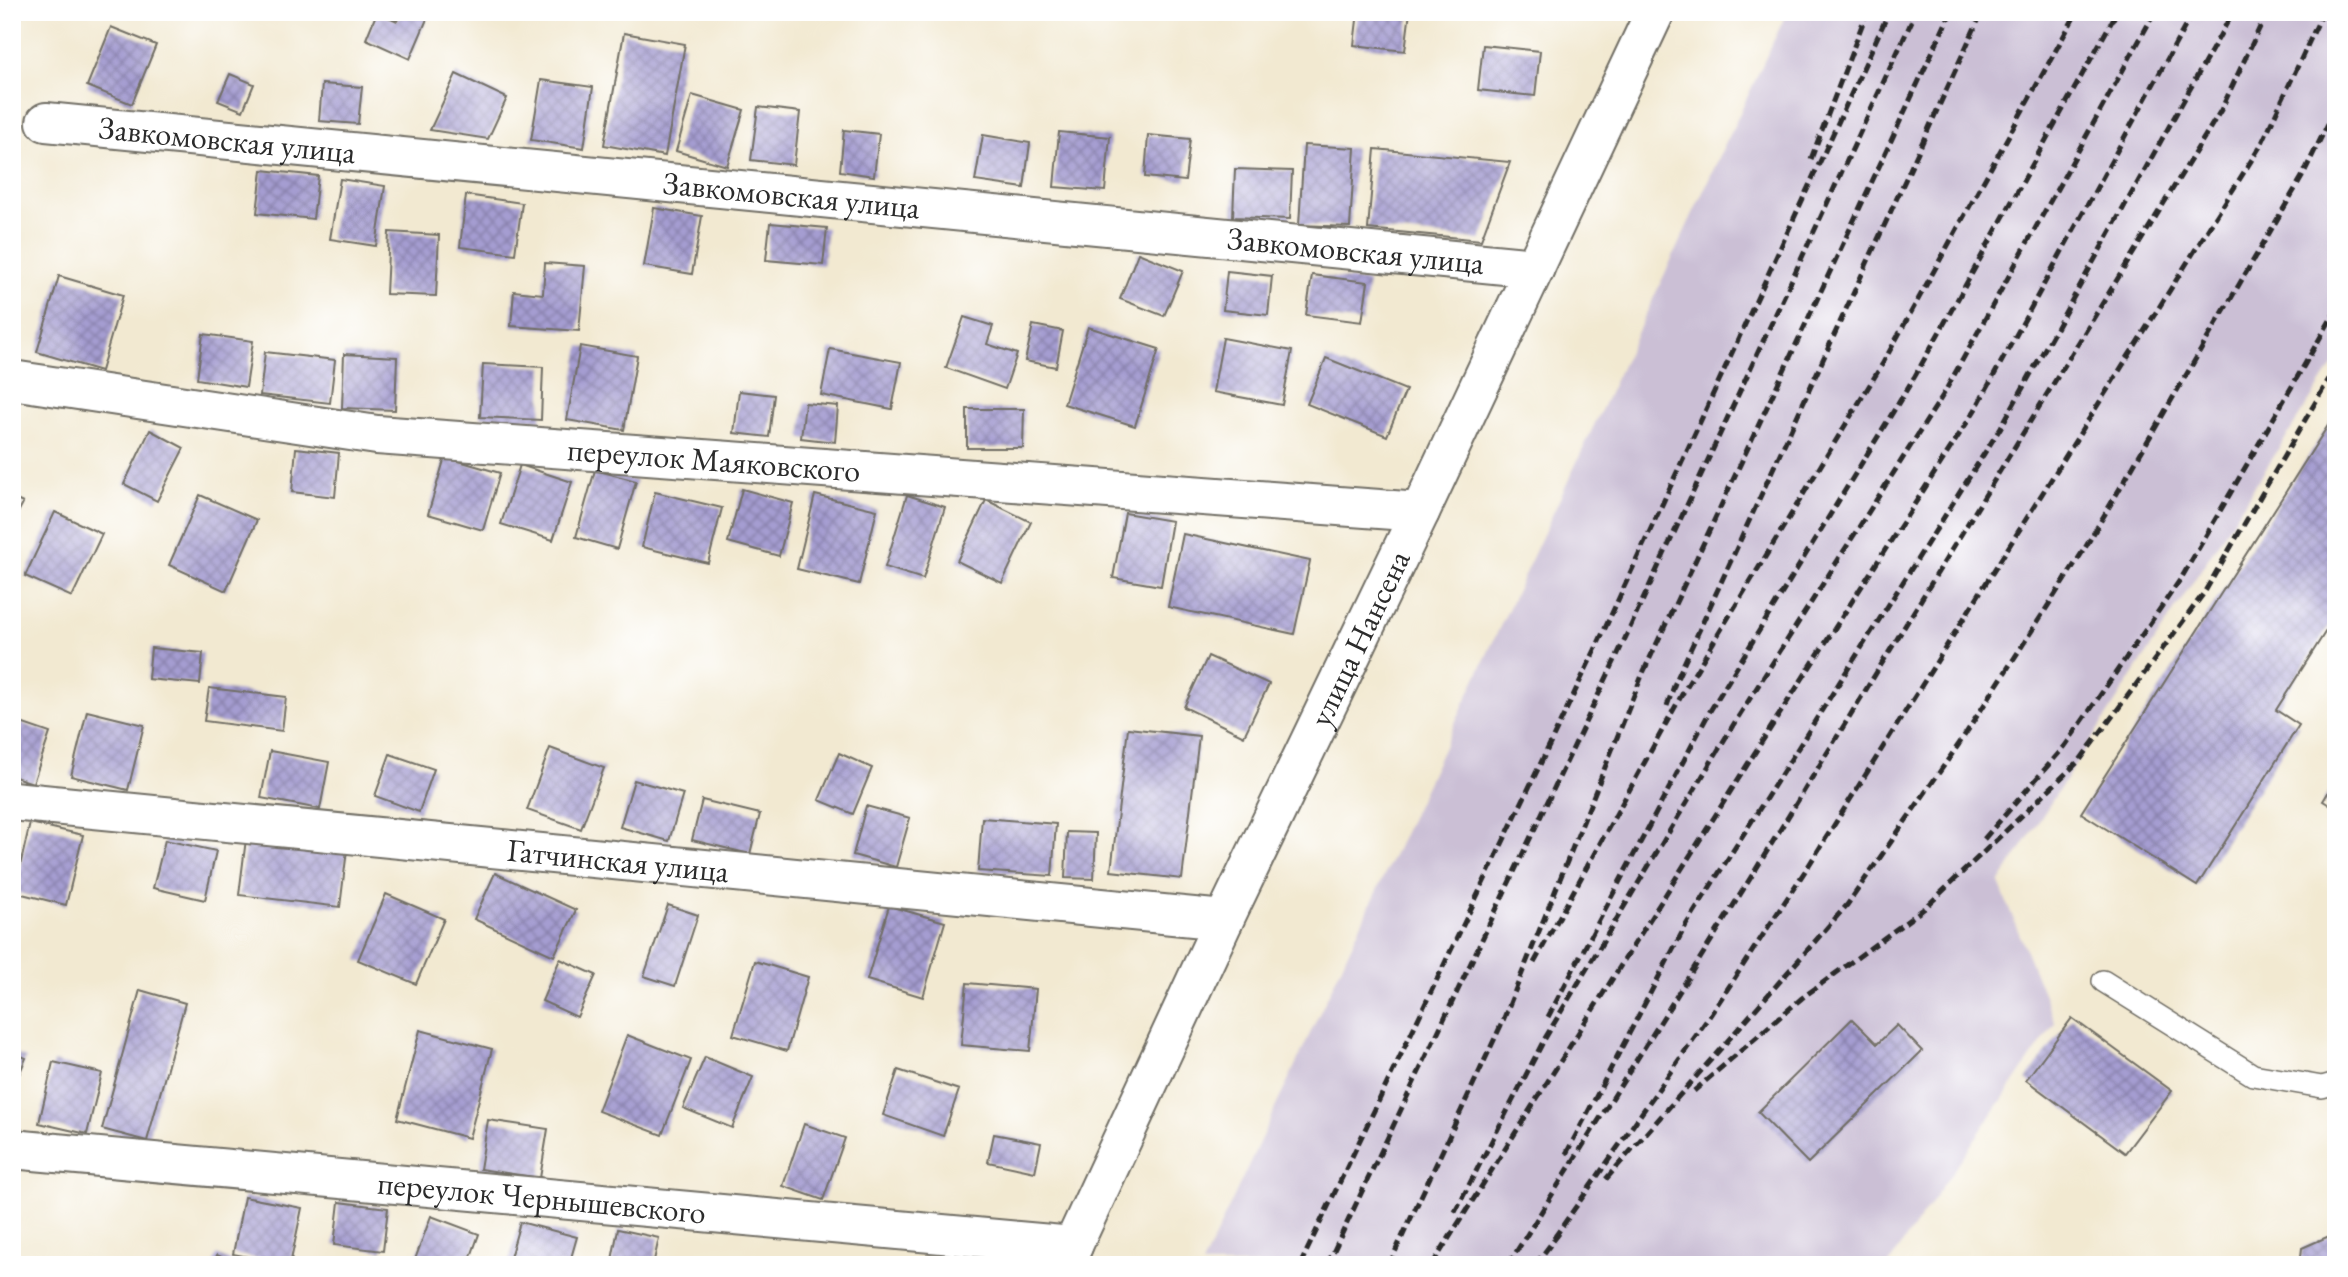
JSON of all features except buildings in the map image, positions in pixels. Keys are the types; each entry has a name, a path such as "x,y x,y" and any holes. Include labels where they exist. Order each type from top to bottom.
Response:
{"street":[{"name":"улица Нансена","path":"1069,1256 1224,919 1420,512 1655,12"},
{"name":"Завкомовская улица","path":"46,122 1535,268"},
{"name":"переулок Маяковского","path":"12,380 377,435 1420,512"},
{"name":"Гатчинская улица","path":"12,802 1224,919"},
{"name":"переулок Чернышевского","path":"12,1149 1069,1256"}],"lane":[{"path":"2103,981 2253,1075 2322,1087 2336,1083"}],"shaded area":[{"path":"1787,12 2336,12 2336,360 1999,883 2055,1023 1888,1265 1202,1265"}],"waterway":[{"path":"12,20 19,12"}],"railway":[{"path":"1811,159 1867,12"},
{"path":"1300,1265 1595,650 1889,12"},
{"path":"1327,1265 1615,660 1916,12"},
{"path":"1389,1265 1502,1023 1643,673 1951,12"},
{"path":"1667,706 1675,683 1982,12"},
{"path":"1534,963 1685,689 1883,363 2077,12"},
{"path":"1548,1017 1710,711 1915,376 2117,12"},
{"path":"1455,1212 1544,1040 1735,722 1943,395 2155,12"},
{"path":"1432,1265 1761,743 1975,410 2193,12"},
{"path":"1566,1154 1686,925 2001,427 2233,12"},
{"path":"1508,1265 1753,874 2221,110 2267,12"},
{"path":"1554,1238 1709,1017 1809,865 2261,145 2323,12"},
{"path":"1606,1179 1847,905 1959,744 2085,548 2302,177 2336,107"},
{"path":"1984,839 2065,746 2182,577 2336,310"},
{"path":"1694,1091 1802,998 1925,908 2080,760 2204,593 2336,367"},
{"path":"1535,1265 1560,1232"}]}
